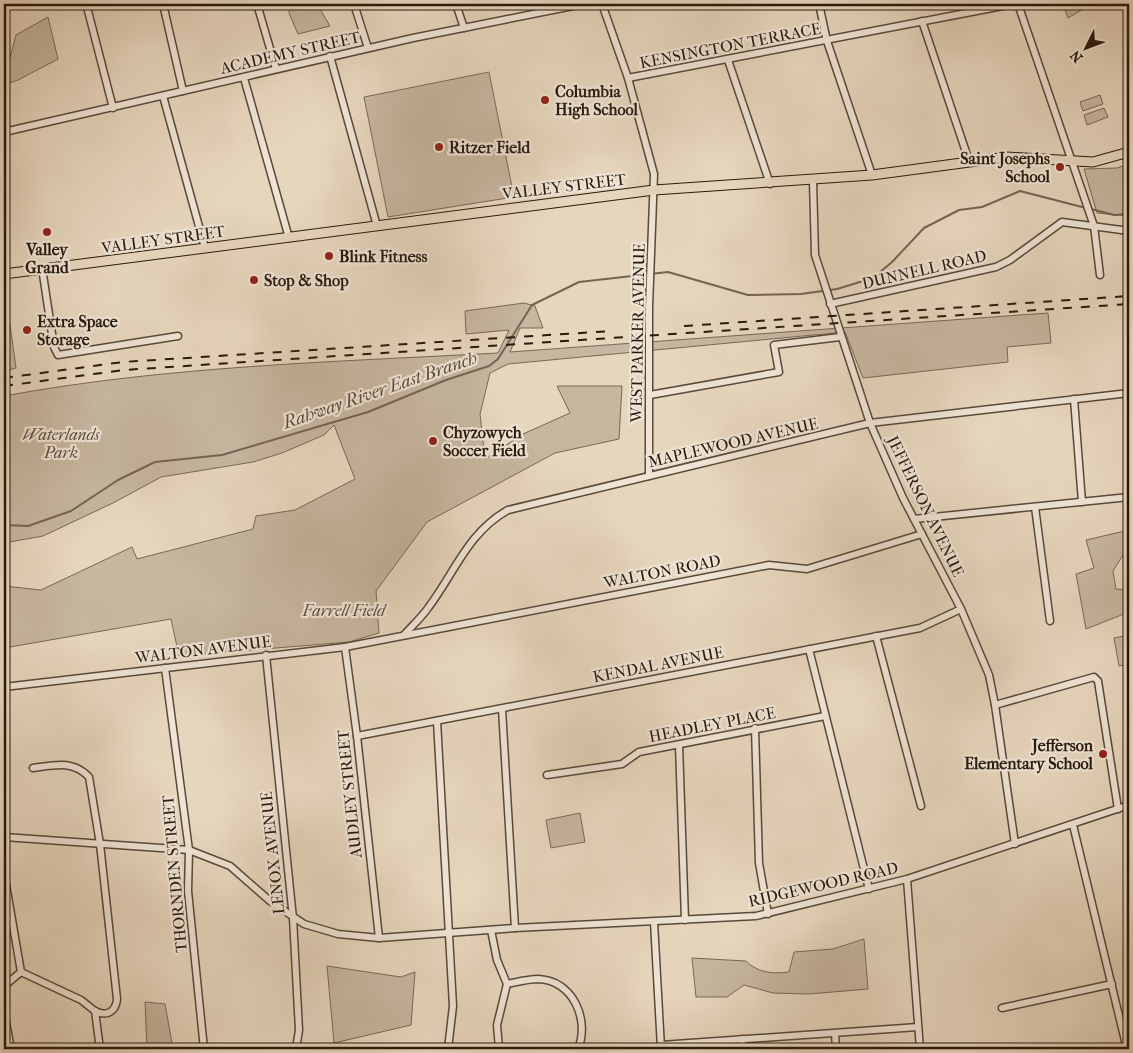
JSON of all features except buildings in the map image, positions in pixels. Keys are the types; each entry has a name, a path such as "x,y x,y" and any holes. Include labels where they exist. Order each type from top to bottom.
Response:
{"main road":[{"name":"VALLEY STREET","path":"4,274 654,190 812,181 1007,158 1072,162 1104,160 1129,152"}],"street":[{"path":"163,4 182,92"},
{"path":"257,4 276,69"},
{"path":"354,4 368,48"},
{"path":"456,4 464,28"},
{"name":"ACADEMY STREET","path":"4,132 244,78 330,56 583,4"},
{"name":"WEST PARKER AVENUE","path":"602,4 628,78 651,160 654,190 650,279 649,476"},
{"path":"819,4 827,41 872,175"},
{"name":"KENSINGTON TERRACE","path":"628,78 1013,4"},
{"path":"1018,4 1094,226 1100,275"},
{"path":"87,7 113,108"},
{"path":"922,21 969,161"},
{"path":"330,56 377,226"},
{"path":"728,60 770,184"},
{"path":"244,78 289,238"},
{"path":"163,96 205,248"},
{"name":"JEFFERSON AVENUE","path":"812,181 814,249 840,337 870,423 914,519 961,609 989,675 995,705 1014,844"},
{"name":"DUNNELL ROAD","path":"830,304 996,267 1010,260 1062,222 1129,231"},
{"path":"42,268 54,347 58,355 178,336"},
{"path":"650,395 779,372 774,345 840,337"},
{"name":"MAPLEWOOD AVENUE","path":"404,635 427,609 474,538 494,518 508,510 870,423 1129,393"},
{"path":"1074,399 1082,502"},
{"path":"914,519 1129,496"},
{"path":"1035,507 1050,621"},
{"name":"WALTON ROAD","path":"404,635 769,565 807,569 922,534"},
{"name":"KENDAL AVENUE","path":"357,736 920,628 961,609"},
{"name":"WALTON AVENUE","path":"4,687 345,647 404,635"},
{"path":"876,636 921,806"},
{"name":"AUDLEY STREET","path":"345,647 357,736 379,938"},
{"path":"809,649 869,889"},
{"name":"LENOX AVENUE","path":"266,655 293,918 299,1030 296,1049"},
{"name":"THORNDEN STREET","path":"165,668 189,850 188,891 204,1049"},
{"path":"995,705 1094,677 1098,681 1118,809"},
{"path":"502,709 515,928"},
{"name":"HEADLEY PLACE","path":"548,775 622,764 639,752 755,728 825,716"},
{"path":"437,721 454,1006 448,1049"},
{"path":"755,728 759,863 768,914"},
{"path":"678,745 685,920"},
{"path":"21,972 81,1000 101,1014 109,1013 116,1007 117,999 100,844 89,778 73,765 33,768"},
{"name":"RIDGEWOOD ROAD","path":"4,837 189,850 230,866 293,918 312,927 338,934 379,938 449,932 654,922 768,914 907,879 1074,825 1129,805"},
{"path":"1074,825 1127,1049"},
{"path":"4,873 21,972"},
{"path":"907,879 920,1049"},
{"path":"654,922 661,1047 918,1027"},
{"path":"491,930 497,960 507,984 497,1025 498,1049"},
{"path":"4,986 21,972"},
{"path":"507,984 538,979 554,984 567,992 577,1005 582,1019 582,1035 578,1049"},
{"path":"1002,1008 1112,984"},
{"path":"95,1011 100,1049"},
{"path":"4,1012 11,1049"},
{"path":"835,1034 836,1049"},
{"path":"742,1040 742,1049"}],"green space":[{"path":"290,4 317,4 330,26 298,34 289,13"},
{"path":"1063,4 1084,4 1085,8 1068,18"},
{"path":"48,17 58,59 18,80 4,85 4,59 10,58 16,35"},
{"name":"Ritzer Field","path":"489,72 514,197 388,217 364,97"},
{"path":"1100,95 1103,104 1083,111 1080,102"},
{"path":"1104,108 1108,117 1087,125 1084,115"},
{"path":"1129,164 1129,216 1097,213 1084,169 1117,168"},
{"path":"4,282 16,368 4,371"},
{"path":"524,303 535,306 543,328 520,328 510,352 1048,313 1051,343 1007,347 1008,362 863,378 845,332 508,364 490,373 480,414 485,459 523,434 570,413 557,386 622,386 619,439 555,453 427,522 376,591 379,633 349,642 179,656 171,619 4,648 4,586 41,590 132,547 137,559 253,529 256,516 295,510 355,479 334,425 324,435 282,453 253,462 161,477 115,502 43,536 4,543 4,396 65,386 188,372 498,353 509,330 466,334 465,311"},
{"path":"1129,530 1129,551 1125,552 1113,571 1116,589 1129,590 1129,612 1086,629 1076,574 1094,568 1086,540"},
{"path":"1129,635 1129,664 1119,666 1114,638"},
{"path":"580,813 585,842 551,848 546,820"},
{"path":"864,939 868,989 809,994 773,993 744,985 727,997 696,997 692,958 746,961 766,972 789,972 794,952 833,949"},
{"path":"327,966 401,977 415,972 411,1025 334,1043"},
{"path":"145,1002 165,1004 173,1049 147,1049"}],"waterway":[{"name":"Rahway River East Branch","path":"4,525 28,526 71,511 118,480 155,462 222,455 368,412 446,380 489,366 498,359 532,305 579,282 668,272 748,295 801,294 837,289 873,278 892,262 924,228 959,210 982,207 1020,191 1086,208"},
{"name":"Rahway River East Branch","path":"1091,209 1114,215 1129,214"}],"railway":[{"path":"684,326 1129,296"},
{"path":"4,386 124,370 1129,304"},
{"path":"4,378 123,362 612,331"}],"place":[{"name":"Columbia High School","path":"545,100"},
{"name":"Ritzer Field","path":"439,147"},
{"name":"Saint Josephs School","path":"1060,167"},
{"name":"Valley Grand","path":"47,232"},
{"name":"Blink Fitness","path":"329,256"},
{"name":"Stop & Shop","path":"254,280"},
{"name":"Extra Space Storage","path":"27,330"},
{"name":"Chyzowych Soccer Field","path":"433,441"},
{"name":"Jefferson Elementary School","path":"1103,754"}],"park label":[{"name":"Waterlands Park","path":"61,443"},
{"name":"Farrell Field","path":"344,610"}]}
